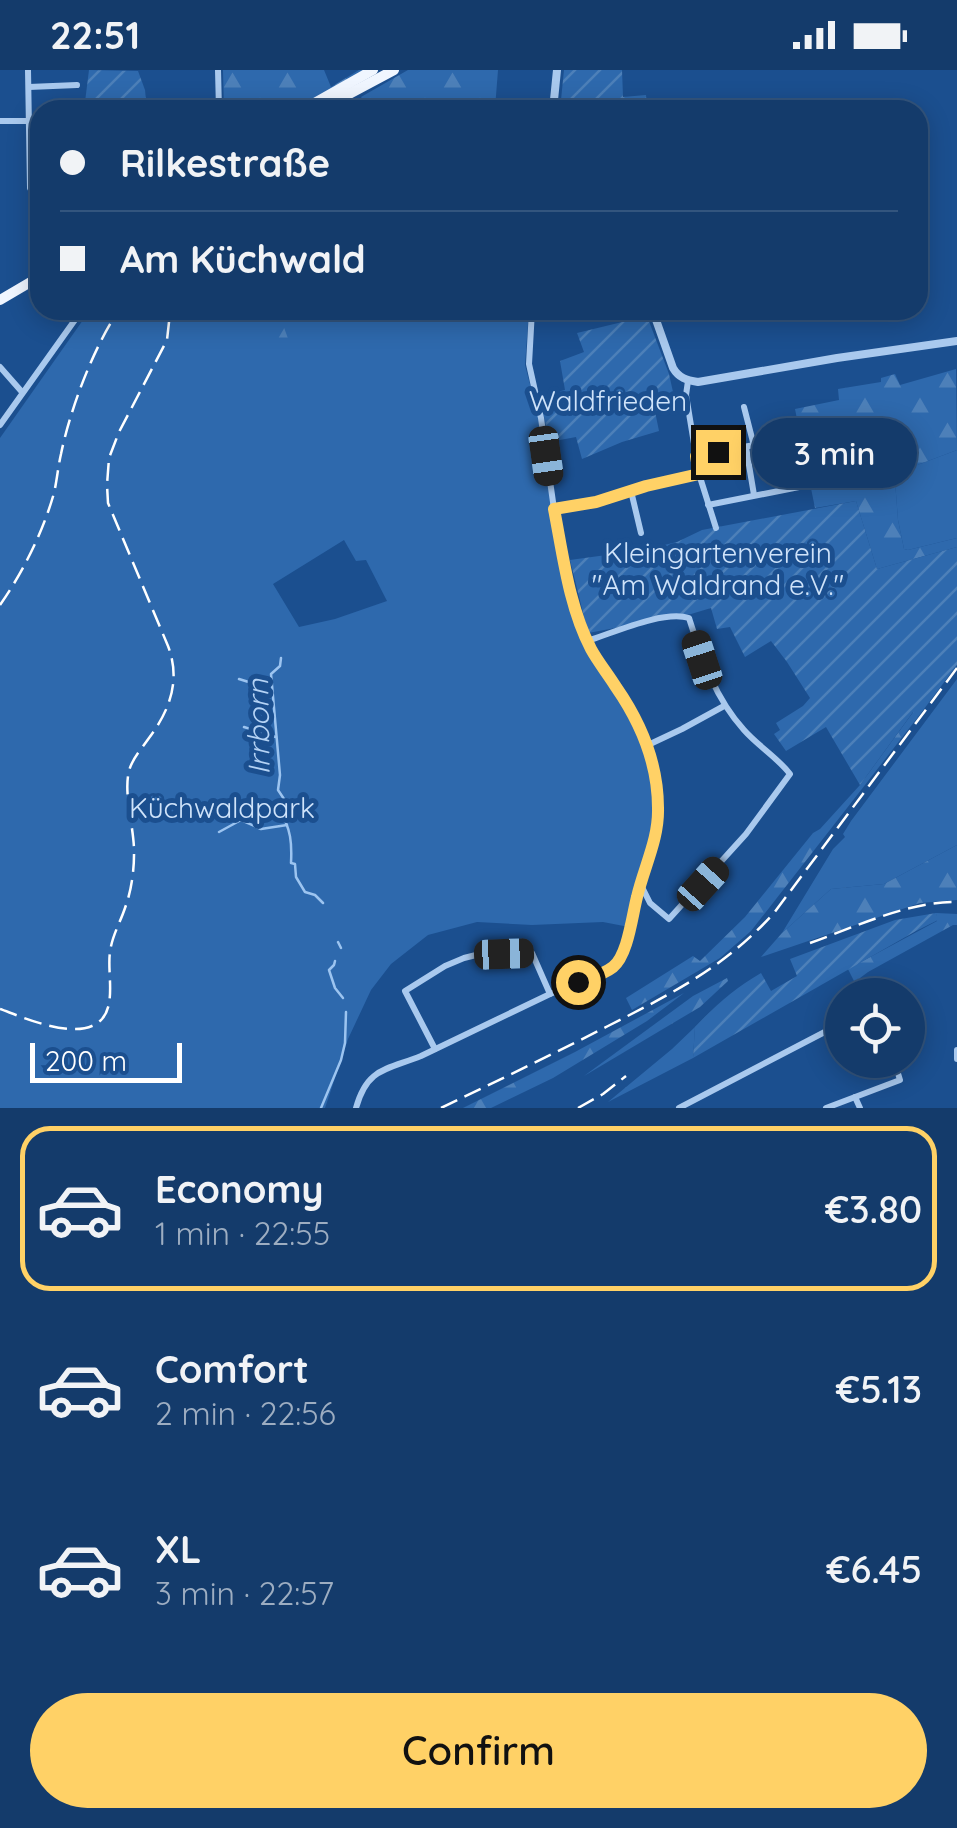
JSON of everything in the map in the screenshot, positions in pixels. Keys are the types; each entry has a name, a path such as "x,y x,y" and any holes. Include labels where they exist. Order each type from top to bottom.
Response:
{"main road":[{"path":"320,100 374,70"},
{"path":"338,100 394,70"},
{"path":"0,296 30,282"}],"street":[{"path":"28,70 30,188"},
{"path":"218,70 219,100"},
{"path":"553,100 557,70"},
{"path":"28,86 77,85"},
{"path":"0,122 28,121"},
{"path":"0,425 75,320"},
{"path":"356,1108 369,1079 399,1062 610,970 621,959 653,844 659,810 648,745 588,642 572,594 529,364 531,320"},
{"path":"655,320 672,368 688,381 698,382 957,341"},
{"path":"0,367 23,393"},
{"path":"688,381 686,395 699,474 716,528"},
{"path":"744,407 752,428 754,496"},
{"path":"696,456 791,438"},
{"path":"554,509 596,502 699,474"},
{"path":"708,505 800,488"},
{"path":"631,491 641,533"},
{"path":"588,642 625,627 674,617 689,618 724,706 790,774 746,834 669,918 650,903 640,884"},
{"path":"648,745 724,706"},
{"path":"434,1049 405,991 444,966 476,955 532,953 550,994"},
{"path":"679,1108 825,1031"},
{"path":"957,1050 957,1059"},
{"path":"826,1108 899,1078"},
{"path":"855,1097 860,1108"}],"green space":[{"path":"89,70 138,71 146,100 85,100"},
{"path":"223,70 324,70 331,87 359,70 368,70 317,100 224,100"},
{"path":"408,70 498,70 496,100 361,97"},
{"path":"564,70 622,70 623,97 646,95 646,100 561,100"},
{"name":"Küchwaldpark","path":"83,320 528,320 525,365 577,622 646,744 653,775 657,811 629,927 603,922 477,922 428,935 391,964 371,990 348,1039 325,1108 0,1108 0,438","holes":["344,540 356,561 366,560 387,601 335,619 299,627 273,584"]},
{"path":"251,320 282,320 290,344 244,338 239,321 251,329"},
{"name":"Waldfrieden","path":"631,320 649,320 673,392 652,397 659,431 582,459 576,437 549,442 540,396 565,390 560,361 584,352 577,333"},
{"path":"956,369 957,450 904,470 895,481 904,549 957,538 957,547 877,569 856,501 815,508 795,409 839,400 838,389 881,382 881,378 895,374 900,385"},
{"path":"957,450 957,538 904,549 895,481 904,470"},
{"name":"Kleingartenverein \"Am Waldrand e.V.\"","path":"856,501 877,569 957,547 957,665 918,717 913,712 860,785 826,727 786,751 774,734 780,730 776,723 810,698 771,641 745,657 730,627 717,629 711,608 588,633 570,560 643,550 677,542 702,530"},
{"path":"957,679 957,845 884,884 831,889 782,933 833,849 845,837 851,821"},
{"path":"914,711 918,717 751,931 720,958 632,1010 626,998 693,956 700,961 745,917 813,833 860,785"},
{"path":"957,845 957,900 920,903 761,957 831,889 884,884"},
{"path":"936,913 957,914 957,925 860,978 852,978 848,969 937,921"},
{"path":"936,913 938,920 833,978 825,978 825,983 693,1058 695,1027 743,985 761,973 771,991 797,976 790,959 895,920"},
{"path":"727,978 700,1007 584,1076 693,996"},
{"path":"684,993 647,1021 553,1078 491,1108 463,1108 575,1052"},
{"path":"695,1027 693,1058 608,1102 672,1049"}],"waterway":[{"name":"Irrborn","path":"281,658 280,666 271,674 278,790 284,799 280,812 289,830 296,877 305,892 323,903"},
{"path":"239,679 270,684"},
{"path":"244,727 276,737"},
{"path":"219,832 241,820 261,829 287,825"},
{"path":"338,942 341,948"},
{"name":"Irrborn","path":"335,961 329,970 343,998"},
{"path":"321,1108 341,1060 346,1012"}],"railway":[{"path":"0,605 44,522 76,399 113,320"},
{"path":"0,1009 52,1026 80,1029 102,1019 109,1005 111,946 127,902 133,868 129,771 168,706 173,683 168,646 108,503 109,458 167,340 168,320"},
{"path":"441,1108 654,1002 737,949 774,913 957,668"},
{"path":"810,943 901,910 957,902"},
{"path":"578,1108 626,1076"}],"route":[{"path":"578,982 610,970 621,959 659,810 648,745 592,652 580,622 554,509 596,502 699,474 696,456 718,452"}]}
